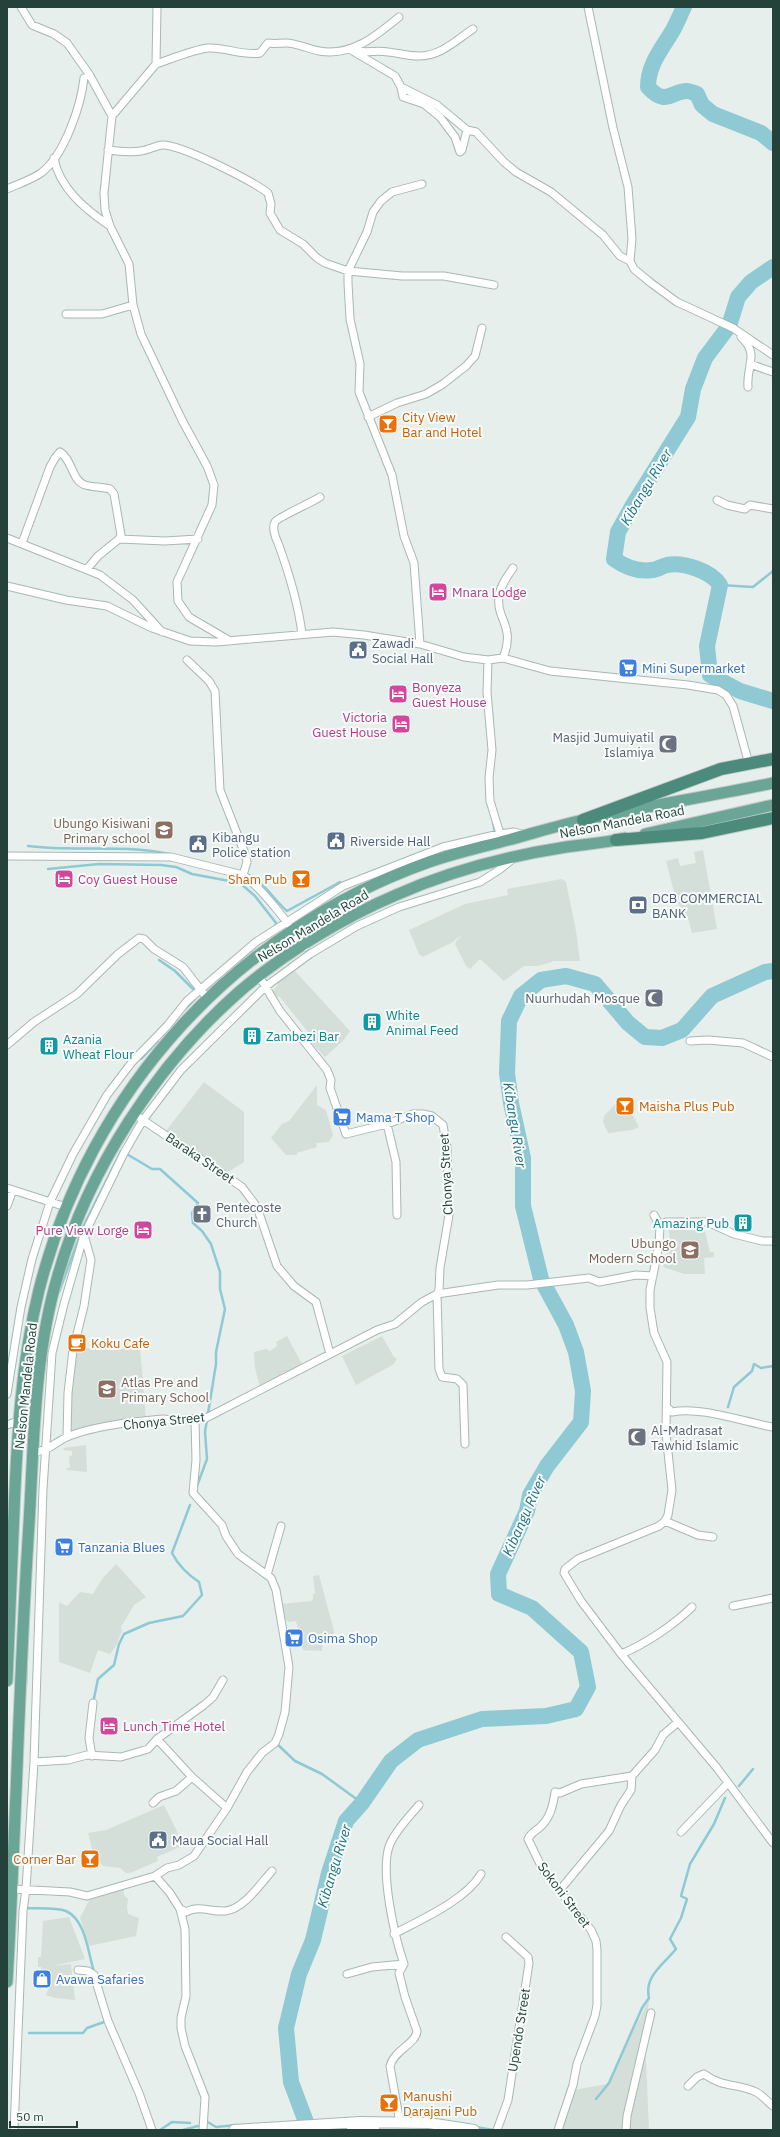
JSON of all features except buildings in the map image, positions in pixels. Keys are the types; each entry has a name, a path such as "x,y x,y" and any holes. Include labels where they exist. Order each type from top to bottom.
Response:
{"highway":[{"path":"583,820 721,769 773,759"},
{"path":"616,840 702,833 773,818"}],"main road":[{"name":"Nelson Mandela Road","path":"7,1681 12,1423 39,1288 66,1207 84,1167 135,1084 207,998 289,926 390,877 433,860 501,838 527,835 583,820 773,783"},
{"name":"Nelson Mandela Road","path":"7,1982 13,1889 22,1638 39,1452 44,1334 58,1273 96,1178 139,1117 156,1084 195,1036 238,993 259,976 307,950 350,917 393,896 448,874 515,856 616,840 773,805"},
{"path":"237,2130 337,2123 429,2123 474,2130"},
{"path":"354,2130 378,2127 389,2123"}],"street":[{"path":"21,7 32,25 54,34 67,43 89,74 112,116"},
{"path":"156,64 157,7"},
{"path":"588,7 612,128 628,187 632,240 630,261"},
{"path":"351,50 375,37 399,17"},
{"path":"230,641 190,617 178,601 177,582 198,539 212,504 214,494 212,478 194,446 142,334 133,305 129,264 110,226 105,210 104,193 112,116 156,64 207,48 229,49 243,54 260,53 268,43 278,45 287,43 321,52 351,50 366,53 379,51 420,56 435,54 445,49 473,28"},
{"path":"351,50 395,76 401,86 403,97 424,104 440,117 455,137 460,152 468,130"},
{"path":"7,189 42,172 54,158 73,124 82,96 84,78"},
{"path":"401,86 437,105 468,130 476,132 504,162 516,172 551,192 603,235 620,256 630,261 634,268 651,283 677,302 733,328 773,355"},
{"path":"108,150 130,153 161,145 171,146 191,153 231,173 268,193 271,204 270,213 280,230 303,244 325,263 348,271 402,276 444,276 494,285"},
{"path":"54,158 58,174 66,187 85,207 110,226"},
{"path":"420,644 414,563 404,536 392,476 359,392 360,364 349,309 348,271 367,232 373,212 381,201 392,192 422,184"},
{"path":"66,314 102,314 133,305"},
{"path":"368,417 397,404 426,394 443,384 474,356 482,328"},
{"path":"733,328 748,344 752,355 748,386"},
{"path":"750,364 773,372"},
{"path":"22,543 50,467 60,452 66,457 79,481 83,485 110,489 112,491 120,522 121,535 119,539 98,556 87,569"},
{"path":"302,634 295,594 276,540 274,523 320,497"},
{"path":"718,500 727,505 745,509 750,504 773,509"},
{"path":"7,538 100,575 124,592 162,632"},
{"path":"119,539 165,541 198,539"},
{"path":"503,658 509,637 498,598 505,580 513,568"},
{"path":"7,586 66,600 107,606 181,640 201,643 302,634 332,632 348,633 392,638 420,644 464,657 488,660 503,658 544,669 566,673 633,678 718,690 726,695 732,706 749,764"},
{"path":"187,660 210,681 215,691 220,790 245,854 246,862 243,875"},
{"path":"488,660 487,692 492,750 489,778 490,801 501,838"},
{"path":"9,854 171,857 243,875 252,882 307,950"},
{"path":"14,2130 23,1911 26,1889 34,1762 39,1452 52,1353 64,1304 84,1235 124,1153 139,1117 181,1070 265,987 307,950 377,916 412,902 480,882 499,870 515,856"},
{"path":"7,1394 21,1307 32,1259 50,1202 73,1154 107,1095 132,1062 200,989 256,942 289,926"},
{"path":"7,1045 34,1022 77,994 118,954 139,938 144,939 154,948 183,967 207,998"},
{"name":"Chonya Street","path":"259,976 280,1011 326,1070 331,1080 330,1088 346,1134 387,1124 413,1114 423,1114 437,1119 445,1131 449,1216 439,1290 437,1294 439,1369 442,1377 457,1379 463,1385 465,1444"},
{"path":"690,1041 708,1040 743,1043 773,1057"},
{"name":"Baraka Street","path":"139,1117 242,1187 250,1195 257,1207 277,1266 294,1286 316,1302 330,1354"},
{"path":"387,1124 396,1162 397,1215"},
{"path":"7,1206 10,1189 66,1207"},
{"path":"654,1215 660,1226 658,1253 653,1276 650,1308 654,1333 667,1362 666,1433 672,1490 665,1522 651,1530 578,1559 565,1569 564,1573 582,1601 621,1654 728,1783 773,1843"},
{"path":"660,1226 666,1222 707,1222 721,1229 750,1238 762,1241 773,1240"},
{"path":"67,1437 68,1393 73,1350 84,1306 91,1260 84,1235 75,1229"},
{"name":"Chonya Street","path":"39,1452 67,1437 79,1433 144,1421 195,1420 206,1418 377,1330 395,1324 422,1302 437,1294 498,1285 527,1285 589,1278 599,1282 636,1275 653,1276"},
{"path":"667,1407 672,1412 682,1410 710,1414 773,1427"},
{"path":"13,1889 70,1892 87,1896 155,1876 167,1868 179,1865 194,1856 227,1808 247,1772 262,1753 275,1742 285,1712 289,1667 288,1653 276,1590 271,1578 242,1558 226,1536 222,1525 193,1493 196,1460 195,1420"},
{"path":"665,1522 698,1535 713,1537"},
{"path":"267,1575 281,1526"},
{"path":"733,1606 773,1598"},
{"path":"621,1654 631,1650 656,1634 692,1606"},
{"path":"34,1762 68,1760 87,1755 121,1757 148,1749 157,1739 213,1697 223,1680"},
{"path":"92,1756 89,1738 93,1702"},
{"path":"559,1890 589,1858 609,1831 621,1805 631,1790 632,1776 655,1750 663,1735 678,1722"},
{"path":"157,1739 192,1778 227,1808"},
{"name":"Sokoni Street","path":"558,2130 573,2084 577,2064 595,2016 597,2005 597,1950 596,1941 591,1930 543,1870 528,1839 531,1833 538,1829 549,1817 555,1792 560,1793 581,1784 632,1776"},
{"path":"153,1803 159,1797 176,1791 192,1778"},
{"path":"681,1832 728,1783"},
{"path":"400,2123 390,2066 392,2059 418,2033 399,1973 404,1964 394,1934 391,1916 387,1855 394,1836 419,1805"},
{"path":"180,1909 186,1912 195,1908 226,1911 248,1900 272,1872"},
{"path":"394,1934 466,1892 477,1882 481,1874"},
{"path":"155,1876 170,1893 180,1909 186,1929 186,1996 181,2018 181,2028 185,2046 205,2097 203,2130"},
{"name":"Upendo Street","path":"498,2130 508,2100 529,1963 528,1957 506,1938"},
{"path":"347,1974 372,1967 404,1964"},
{"path":"78,1970 88,1971 94,1975 108,2021 139,2093 152,2130"},
{"path":"626,2130 627,2116 648,2035 651,2013"},
{"path":"688,2086 697,2077 704,2074 724,2085 734,2085 757,2092 773,2106"}],"shaded area":[{"path":"703,850 717,929 692,933 688,918 676,900 666,861 678,858 680,866 696,863 694,852"},
{"path":"562,879 566,882 576,931 580,961 554,961 538,966 524,966 504,981 480,959 470,969 466,966 455,944 464,934 453,942 423,957 419,954 409,930 465,904 508,895 507,889"},
{"path":"295,971 350,1031 343,1041 325,1057 304,1035 308,1032 279,996 275,999 271,994 280,981"},
{"path":"204,1082 244,1112 244,1162 228,1172 165,1132"},
{"path":"317,1085 317,1105 326,1110 333,1135 329,1142 316,1143 317,1147 297,1153 297,1155 286,1155 271,1138 282,1124 289,1121"},
{"name":"Maisha Plus Pub","path":"619,1100 626,1103 639,1127 632,1130 608,1133 603,1122 604,1116"},
{"path":"668,1223 703,1223 710,1252 714,1252 714,1257 704,1258 705,1274 684,1274 663,1267 670,1242"},
{"path":"287,1336 302,1364 275,1381 260,1387 255,1368 254,1352 266,1349 270,1351 277,1346 276,1342"},
{"path":"382,1336 394,1357 397,1359 394,1364 356,1385 342,1356"},
{"name":"Atlas Pre and Primary School","path":"140,1347 146,1420 69,1433 69,1393 75,1353 82,1348 113,1350"},
{"path":"86,1445 87,1472 67,1470 66,1468 70,1468 69,1457 72,1455 72,1451 63,1450 64,1448"},
{"path":"116,1564 146,1597 134,1605 121,1627 122,1631 116,1646 110,1654 98,1650 90,1673 59,1662 59,1602 67,1606 80,1592 93,1594 102,1579"},
{"path":"319,1575 334,1636 330,1640 323,1641 322,1651 303,1650 296,1621 289,1622 284,1619 281,1604 311,1601 313,1599 313,1594 315,1593 313,1576"},
{"path":"164,1805 183,1844 180,1847 157,1857 158,1861 130,1873 126,1873 120,1868 103,1866 92,1849 88,1833 106,1830"},
{"path":"124,1888 124,1895 128,1899 128,1914 139,1918 136,1936 89,1946 80,1918 92,1895"},
{"path":"69,1917 85,1959 52,1966 71,1964 75,2000 55,1998 46,1995 50,1985 50,1973 42,1974 41,1967 38,1967 38,1957 41,1957 43,1921"},
{"path":"649,2000 645,2036 649,2130 560,2130 574,2090 607,2084 614,2074 623,2051"}],"waterway":[{"name":"Kibangu River","path":"684,7 653,64 650,71 648,87 654,93 664,97 687,91 697,94 702,105 713,114 761,133 773,143"},
{"name":"Kibangu River","path":"773,267 751,282 738,297 729,326 705,358 693,389 688,417 633,505 618,532 614,559 627,567 637,570 654,570 674,564 689,566 704,572 716,580 720,585 707,646 710,675 740,691 773,701"},
{"path":"720,585 753,587 773,571"},
{"path":"493,822 495,833"},
{"path":"28,846 46,848 133,849 169,854"},
{"path":"48,869 99,864 161,865 176,867 192,874 240,883 255,896 276,923 275,928"},
{"path":"246,874 263,885 287,911 340,882"},
{"path":"159,960 175,971 196,992"},
{"name":"Kibangu River","path":"309,2130 291,2082 286,2028 299,1974 313,1940 329,1873 346,1821 362,1803 391,1761 418,1740 482,1719 546,1716 576,1709 588,1687 581,1652 532,1608 499,1594 498,1574 527,1511 530,1495 547,1466 581,1422 583,1391 576,1352 566,1325 541,1279 523,1206 523,1158 511,1103 507,1073 509,1021 521,996 541,980 566,976 595,984 628,1023 645,1037 662,1038 682,1030 712,996 765,972 773,971"},
{"path":"184,1010 195,999"},
{"path":"141,1059 158,1041"},
{"path":"83,1227 121,1151"},
{"path":"125,1153 152,1169 160,1169 198,1203 192,1213 193,1223 202,1231 211,1244 220,1272 220,1289 225,1309 216,1352 216,1364 205,1432 207,1459 197,1486"},
{"path":"59,1292 79,1238"},
{"path":"728,1407 734,1387 752,1371 754,1364 761,1368 773,1366"},
{"path":"93,1703 98,1679 114,1665 119,1644 124,1634 149,1623 183,1616 202,1595 199,1582 183,1569 172,1553 190,1505"},
{"path":"26,1686 27,1653"},
{"path":"276,1743 295,1761 322,1774 362,1803"},
{"path":"739,1786 753,1769"},
{"path":"596,2099 609,2083 642,2008 649,1998 648,1990 652,1977 676,1949 670,1939 681,1918 687,1899 681,1896 690,1864 714,1824 725,1798"},
{"path":"25,1908 57,1909 66,1911 73,1915 82,1929 94,1972"},
{"path":"29,2033 83,2033 87,2028 107,2021"},
{"path":"206,2121 216,2127 236,2125"},
{"path":"160,2130 172,2122 190,2123"},
{"path":"183,2130 198,2126"},
{"path":"476,2127 493,2130"}],"place":[{"name":"City View Bar and Hotel","path":"388,424"},
{"name":"Mnara Lodge","path":"438,592"},
{"name":"Zawadi Social Hall","path":"358,650"},
{"name":"Mini Supermarket","path":"628,668"},
{"name":"Bonyeza Guest House","path":"398,694"},
{"name":"Victoria Guest House","path":"401,724"},
{"name":"Masjid Jumuiyatil Islamiya","path":"668,744"},
{"name":"Ubungo Kisiwani Primary school","path":"164,830"},
{"name":"Riverside Hall","path":"336,841"},
{"name":"Kibangu Police station","path":"198,844"},
{"name":"Coy Guest House","path":"64,879"},
{"name":"Sham Pub","path":"301,879"},
{"name":"DCB COMMERCIAL BANK","path":"638,905"},
{"name":"Nuurhudah Mosque","path":"654,998"},
{"name":"White Animal Feed","path":"372,1022"},
{"name":"Zambezi Bar","path":"252,1036"},
{"name":"Azania Wheat Flour","path":"49,1046"},
{"name":"Maisha Plus Pub","path":"625,1106"},
{"name":"Mama T Shop","path":"342,1117"},
{"name":"Pentecoste Church","path":"202,1214"},
{"name":"Amazing Pub","path":"743,1223"},
{"name":"Pure View Lorge","path":"143,1230"},
{"name":"Ubungo Modern School","path":"690,1250"},
{"name":"Koku Cafe","path":"77,1343"},
{"name":"Atlas Pre and Primary School","path":"107,1389"},
{"name":"Al-Madrasat Tawhid Islamic","path":"637,1437"},
{"name":"Tanzania Blues","path":"64,1547"},
{"name":"Osima Shop","path":"294,1638"},
{"name":"Lunch Time Hotel","path":"109,1726"},
{"name":"Maua Social Hall","path":"158,1840"},
{"name":"Corner Bar","path":"90,1859"},
{"name":"Avawa Safaries","path":"42,1979"},
{"name":"Manushi Darajani Pub","path":"389,2103"}]}
